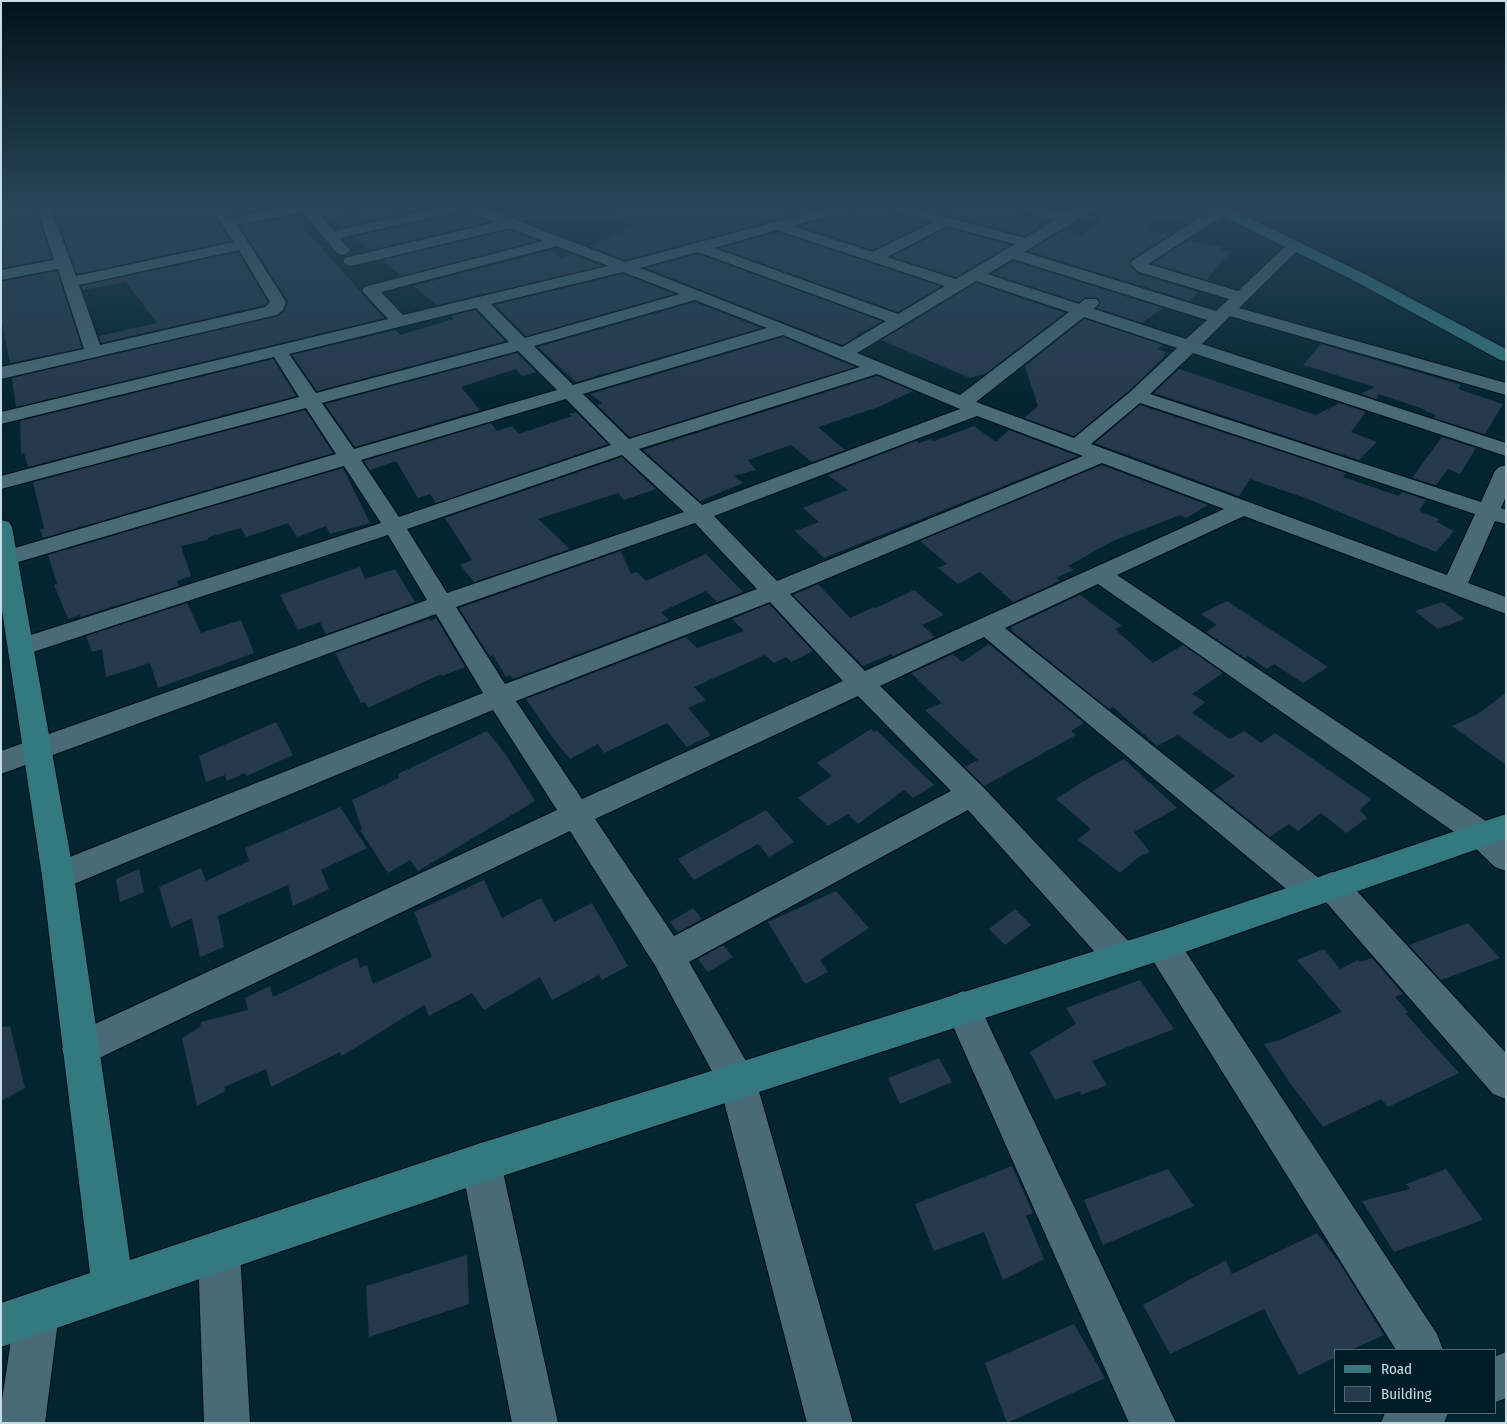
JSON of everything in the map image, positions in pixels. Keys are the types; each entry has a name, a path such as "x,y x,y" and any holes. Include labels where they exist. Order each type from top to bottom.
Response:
{"street":[{"path":"68,274 94,353"},
{"path":"70,282 105,274"},
{"path":"1,373 271,311 277,306 278,302 261,274"},
{"path":"360,274 370,290 400,322"},
{"path":"370,290 431,274"},
{"path":"1,418 594,274"},
{"path":"645,274 784,329 969,406 1506,606"},
{"path":"774,274 899,320"},
{"path":"944,274 1080,310 1506,450"},
{"path":"843,354 975,274"},
{"path":"1077,274 1115,287 1506,389"},
{"path":"1164,274 1241,297"},
{"path":"58,876 499,697 773,592 1088,451 1137,396 1264,274"},
{"path":"1354,274 1506,356"},
{"path":"1,762 442,603 699,514 969,406 1080,310 1115,287"},
{"path":"1,483 522,344 696,294"},
{"path":"479,302 625,447 699,514 861,683 972,794 1122,958"},
{"path":"8,558 784,329"},
{"path":"279,352 394,526 499,697 668,956 737,1081 830,1423"},
{"path":"21,647 394,526 625,447 876,368"},
{"path":"1137,396 1497,514"},
{"path":"1454,587 1497,514 1506,471"},
{"path":"80,1049 575,815 1241,508"},
{"path":"1,527 8,558 58,876 113,1286"},
{"path":"1100,574 1497,840"},
{"path":"987,626 1323,889 1506,1082"},
{"path":"668,956 972,794"},
{"path":"22,1423 19,1319 481,1163 1162,945 1323,889 1497,840"},
{"path":"1162,945 1420,1349"},
{"path":"963,1008 1153,1423"},
{"path":"481,1163 535,1423"},
{"path":"218,1253 227,1423"},
{"path":"1404,1423 1423,1414"}],"building":[{"path":"39,274 58,274 82,348 10,363 1,318 1,282"},
{"path":"134,274 251,274 268,302 264,305 101,343 99,336 157,323 126,282 83,290 81,286"},
{"path":"271,274 345,274 384,318 16,407 12,378 278,316 285,311 288,301"},
{"path":"457,274 566,274 437,305 413,286"},
{"path":"621,274 674,294 526,336 495,305"},
{"path":"662,274 754,274 882,321 863,332 859,331 856,337 842,345"},
{"path":"794,274 906,274 941,286 898,312"},
{"path":"948,274 960,274 956,277"},
{"path":"993,274 1056,274 1163,308 1142,323 1097,308 1101,302 1097,297 1085,297 1079,302"},
{"path":"1105,274 1140,274 1198,292 1190,301"},
{"path":"1189,274 1212,274 1207,280"},
{"path":"976,283 1065,313 985,374 970,378 881,340"},
{"path":"695,302 761,328 576,382 538,347"},
{"path":"475,310 505,341 317,391 292,355 396,330 400,335 454,319 451,316"},
{"path":"1084,319 1163,345 1158,349 1165,352 1163,358 1129,391 1074,436 1024,418 1038,406 1025,366"},
{"path":"783,337 855,367 630,437 597,405 602,403 590,394"},
{"path":"1321,344 1461,385 1458,389 1503,404 1485,434 1434,418 1436,415 1426,410 1379,394 1376,399 1361,394 1375,387 1303,365"},
{"path":"517,353 536,372 522,376 516,369 461,387 480,410 355,447 325,404"},
{"path":"273,359 296,396 28,467 24,453 21,454 20,421"},
{"path":"1179,369 1316,415 1340,403 1366,412 1351,432 1377,442 1359,460 1154,393"},
{"path":"877,376 913,391 881,406 818,427 845,450 812,462 791,445 748,460 756,470 734,476 743,483 700,501 643,450"},
{"path":"1140,405 1346,473 1343,477 1399,496 1402,492 1426,500 1419,511 1439,519 1437,522 1454,531 1436,552 1308,499 1250,479 1239,496 1095,443"},
{"path":"305,410 333,453 43,538 40,530 44,528 33,482"},
{"path":"576,412 608,444 436,503 430,494 418,498 396,461 370,470 364,461 491,423 497,431 512,426 519,434 572,416 569,414"},
{"path":"974,426 996,442 1009,430 1078,456 824,558 795,531 819,522 803,508 848,490 828,475 916,441 919,443 931,439 934,441"},
{"path":"1442,437 1476,448 1460,474 1448,469 1436,485 1412,478"},
{"path":"622,457 656,489 624,500 618,493 538,519 570,549 474,582 460,565 472,560 445,518"},
{"path":"1102,465 1208,505 1186,518 1180,515 1113,541 1068,566 1074,570 1056,578 1060,581 1013,602 980,572 958,584 938,568 947,564 920,541"},
{"path":"343,468 370,523 330,534 326,526 297,537 288,523 246,537 241,528 209,537 207,540 181,546 191,576 177,581 179,586 80,617 80,615 68,619 54,585 57,584 48,555"},
{"path":"621,551 631,574 637,572 646,581 706,554 743,592 717,602 706,591 661,612 669,620 513,679 510,675 506,677 493,655 490,657 459,608"},
{"path":"360,567 365,579 395,569 415,602 326,634 320,622 298,630 280,595"},
{"path":"818,584 850,618 914,590 944,615 922,625 935,637 893,656 891,654 863,666 793,595"},
{"path":"1080,595 1122,626 1115,629 1153,663 1183,645 1223,673 1192,694 1205,702 1192,713 1230,739 1244,731 1261,743 1275,733 1371,799 1360,810 1367,818 1346,833 1321,813 1298,831 1289,824 1270,837 1213,791 1235,776 1178,735 1157,746 1113,707 1109,709 1011,630 1013,629 1011,627"},
{"path":"1227,601 1328,667 1303,683 1274,664 1267,669 1248,656 1245,658 1206,632 1217,625 1201,614"},
{"path":"1442,602 1465,619 1438,629 1415,611"},
{"path":"187,603 201,633 241,620 254,653 158,688 150,663 106,677 102,649 92,652 86,636"},
{"path":"769,604 813,651 791,662 786,657 774,663 765,655 694,687 706,700 688,708 711,735 687,747 667,723 604,753 598,744 570,759 526,699 686,637 697,648 744,631 732,619"},
{"path":"436,618 465,667 442,676 441,674 368,708 365,702 361,703 335,653"},
{"path":"989,644 1084,723 1071,731 1076,735 984,786 965,767 978,760 925,710 942,703 911,673 953,654 962,662"},
{"path":"1506,693 1506,765 1452,726 1476,715"},
{"path":"276,722 293,755 247,776 245,773 227,781 225,775 206,782 199,756"},
{"path":"871,729 874,732 877,731 934,785 913,798 904,790 858,824 848,814 828,826 798,798 832,776 817,763"},
{"path":"487,731 506,755 535,801 418,871 410,860 388,873 360,830 362,829 352,800 399,778 398,774"},
{"path":"1124,759 1177,808 1134,832 1150,852 1137,858 1120,873 1078,840 1091,829 1056,799"},
{"path":"340,807 367,848 321,870 329,889 293,906 288,885 218,916 224,947 200,957 192,918 171,928 159,887 201,868 206,881 249,861 245,848"},
{"path":"766,810 794,842 769,857 758,844 694,880 678,859"},
{"path":"139,869 144,892 120,902 116,879"},
{"path":"484,880 502,918 541,898 554,922 592,903 628,966 602,980 599,975 552,1000 540,977 484,1010 472,993 429,1016 424,1005 342,1056 340,1052 271,1087 266,1069 224,1087 225,1091 197,1106 182,1038 200,1027 201,1022 248,1010 245,998 270,986 273,997 357,957 360,968 367,965 373,984 432,957 414,912"},
{"path":"836,891 869,928 820,960 828,972 805,984 768,922"},
{"path":"693,908 702,919 678,932 670,922"},
{"path":"1015,909 1031,925 1005,945 989,929"},
{"path":"1468,923 1500,958 1441,980 1409,945"},
{"path":"723,945 733,957 708,972 698,959"},
{"path":"1324,949 1340,969 1358,960 1360,962 1372,958 1403,994 1395,997 1408,1012 1405,1013 1459,1073 1388,1107 1381,1099 1323,1127 1264,1044 1280,1040 1342,1012 1297,960"},
{"path":"1140,980 1174,1029 1092,1061 1107,1085 1081,1095 1080,1091 1055,1100 1030,1052 1076,1024 1066,1008"},
{"path":"10,1026 25,1088 1,1101 1,1027"},
{"path":"939,1058 952,1082 900,1104 888,1078"},
{"path":"1012,1166 1033,1213 1026,1216 1044,1259 1003,1280 984,1232 934,1251 915,1204"},
{"path":"1168,1169 1194,1206 1103,1245 1084,1200"},
{"path":"1446,1169 1483,1220 1394,1252 1362,1201 1410,1189 1406,1184"},
{"path":"1317,1233 1340,1264 1384,1335 1353,1349 1334,1349 1334,1358 1299,1375 1264,1309 1170,1354 1143,1305 1226,1260 1232,1274"},
{"path":"467,1255 469,1304 369,1337 366,1286"},
{"path":"1074,1324 1105,1378 1007,1423 985,1363"}]}
